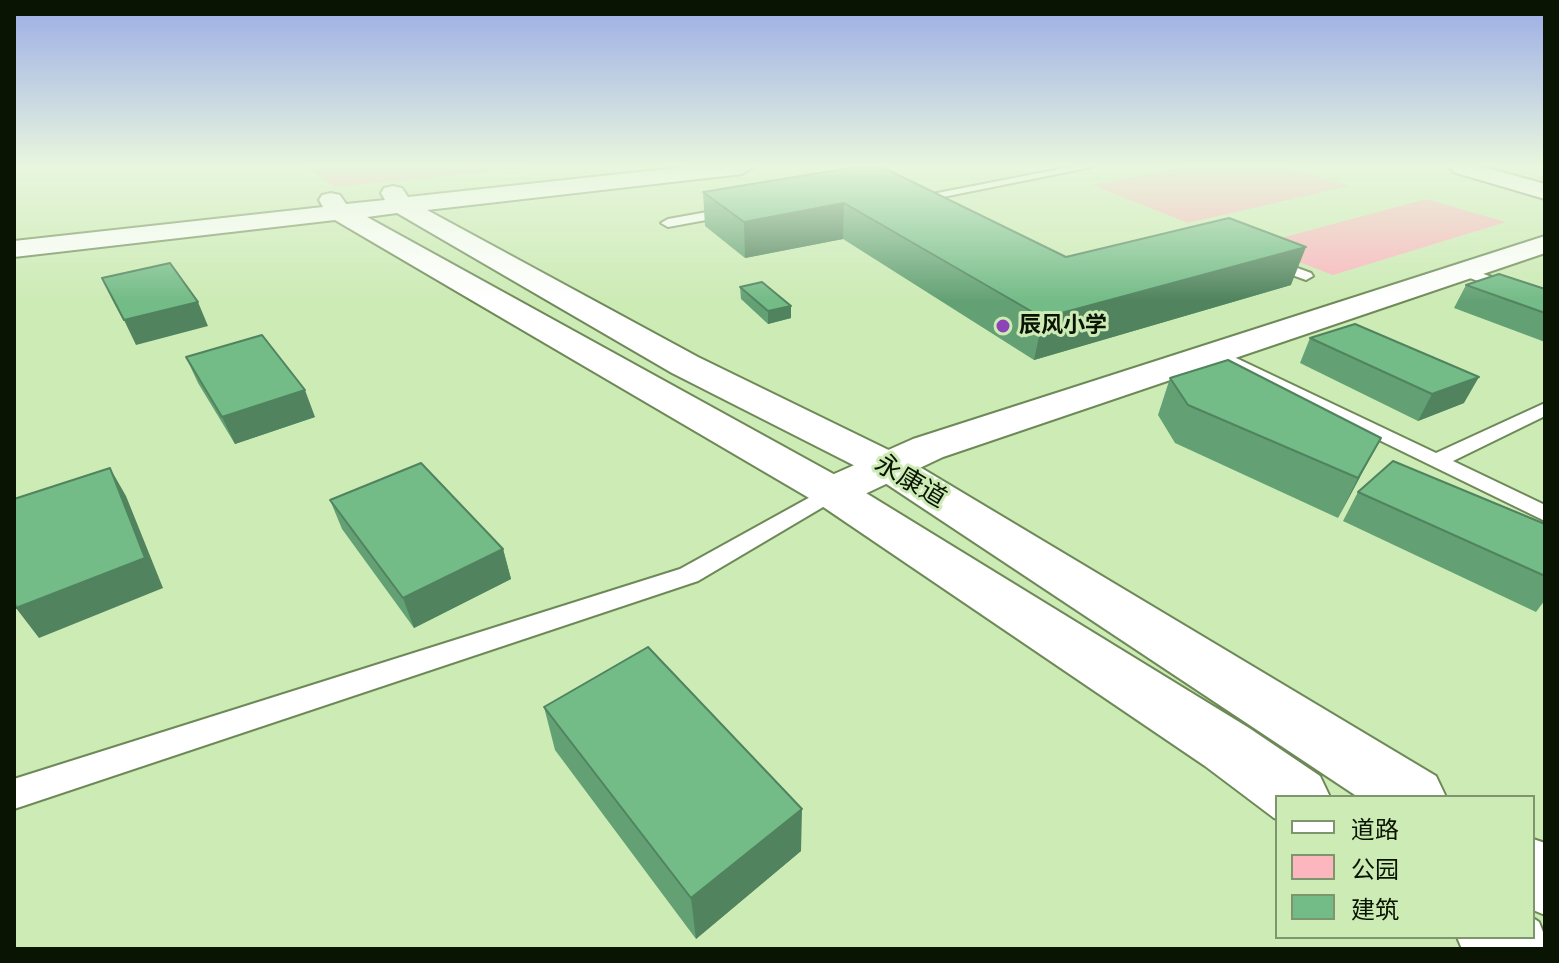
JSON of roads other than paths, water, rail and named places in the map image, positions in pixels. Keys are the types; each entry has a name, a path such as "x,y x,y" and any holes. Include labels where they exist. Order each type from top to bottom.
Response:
{"street":[{"path":"14,237 273,212"},
{"path":"14,249 291,212"},
{"name":"永康道","path":"345,212 832,492 1227,747 1294,795"},
{"name":"永康道","path":"419,212 685,365 888,466 1410,795"},
{"path":"832,492 928,448 1545,244"}],"lane":[{"path":"668,223 732,212"},
{"path":"1253,255 1306,276"},
{"path":"1464,271 1545,301"},
{"path":"1215,353 1545,514"},
{"path":"1435,461 1545,409"},
{"path":"14,794 689,575 832,492"}],"place":[{"name":"辰风小学","path":"1003,326"}]}
